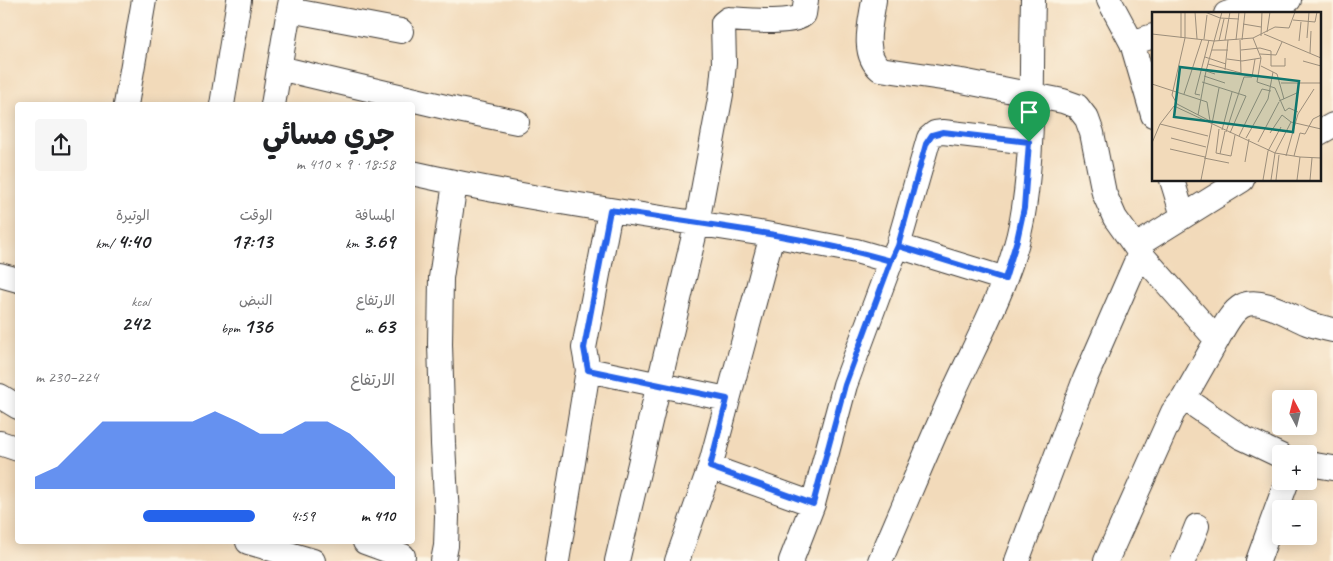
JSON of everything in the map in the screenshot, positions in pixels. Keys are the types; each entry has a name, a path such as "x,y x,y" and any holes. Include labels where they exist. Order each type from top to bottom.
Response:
{"street":[{"path":"127,102 144,0"},
{"path":"222,102 239,0"},
{"path":"617,561 697,223 724,63 722,23 728,20 783,21 798,19 804,14 806,0"},
{"path":"874,0 869,51 874,64 880,69 962,81 1074,104 1082,111 1092,133 1104,193 1114,218 1138,250 1217,340"},
{"path":"880,561 937,428 1005,279 1017,240 1024,208 1029,142 1033,0"},
{"path":"1109,0 1142,40 1152,108"},
{"path":"1232,12 1289,0"},
{"path":"274,102 290,5 401,31"},
{"path":"280,68 517,122"},
{"path":"1320,132 1333,125"},
{"path":"791,561 813,504 845,385 894,254 926,144 935,133 952,133 1029,142"},
{"path":"415,174 456,183 610,210 772,235 856,251 894,254 1005,279"},
{"path":"1172,181 1183,216"},
{"path":"1017,561 1085,379 1138,250 1183,216 1240,181"},
{"path":"443,561 448,516 442,416 441,278 456,183"},
{"path":"557,561 588,370 584,348 610,210"},
{"path":"676,561 710,467 772,235"},
{"path":"0,275 15,279"},
{"path":"1106,561 1173,412 1184,398 1237,309 1253,302 1272,307 1308,323 1333,330"},
{"path":"588,370 727,399"},
{"path":"0,396 15,404"},
{"path":"1184,398 1241,437 1272,452"},
{"path":"0,443 15,448"},
{"path":"1317,465 1333,468"},
{"path":"710,467 813,504"},
{"path":"1258,561 1284,490"},
{"path":"1183,561 1197,526"},
{"path":"255,544 313,561"},
{"path":"372,544 402,553"}],"route":[{"path":"1029,142 943,132 932,135 926,144 898,246 891,261 856,251 772,235 610,210 584,348 588,370 727,399 710,467 813,504 845,385 898,246 1005,279 1017,240 1024,208 1029,142"}]}
